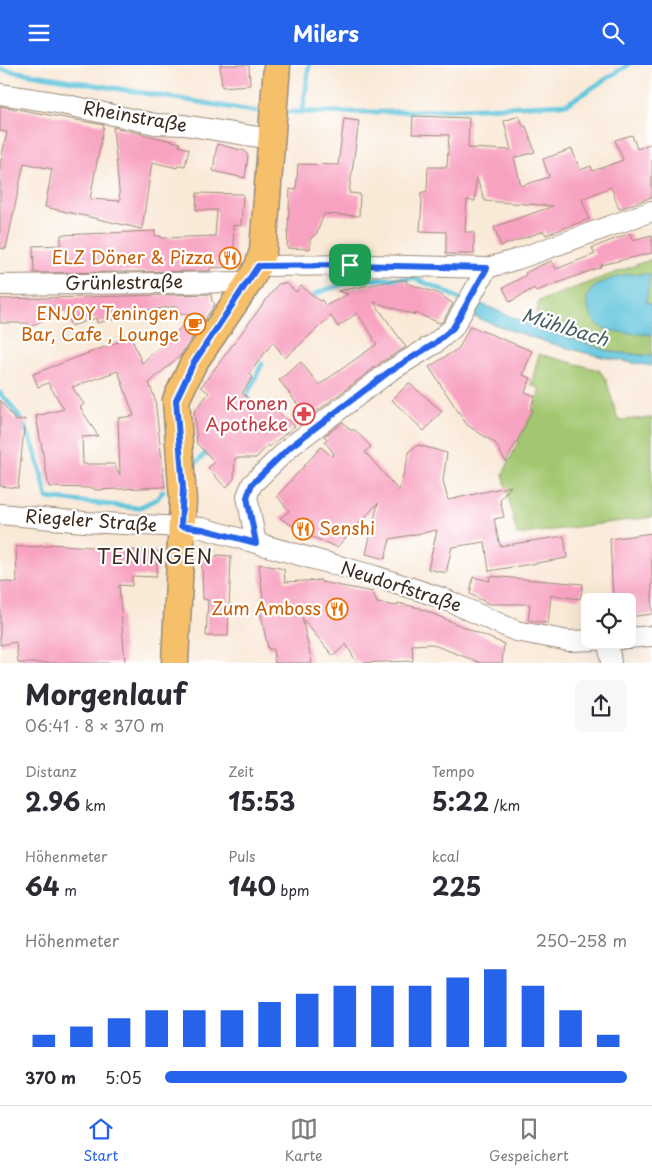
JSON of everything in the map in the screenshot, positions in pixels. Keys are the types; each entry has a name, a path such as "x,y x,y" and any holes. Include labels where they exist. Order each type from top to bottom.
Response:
{"main road":[{"path":"175,663 183,488 176,400 193,364 254,274 264,236 277,65"}],"street":[{"name":"Rheinstraße","path":"0,94 53,102 155,124 184,125 272,121"},
{"name":"Grünlestraße","path":"0,285 254,274 370,265 487,268 518,259 652,211"},
{"path":"256,543 247,497 252,484 290,447 390,371 434,344 453,328 487,268"},
{"name":"Riegeler Straße","path":"0,513 84,522 181,526"},
{"name":"Neudorfstraße","path":"181,526 202,529 361,572 442,598 516,631 569,641 581,640"},
{"path":"636,637 652,636"},
{"path":"611,663 613,648"}],"green space":[{"path":"652,259 652,304 646,302 649,274 597,284 587,296 587,308 622,331 652,335 652,356 612,352 534,326 539,301"},
{"path":"539,354 599,370 606,379 618,420 652,418 652,517 517,535 503,474 534,408 540,389 531,385"}],"water":[{"path":"627,274 650,274 646,302 652,304 652,335 611,331 596,323 590,313 587,304 591,291 604,282"},
{"path":"479,303 534,326 612,352 652,356 652,366 606,358 538,340 472,316"}],"building":[{"path":"220,65 249,65 250,85 222,87"},
{"path":"0,106 104,125 90,199 120,201 113,127 180,143 179,146 189,149 185,166 178,165 177,168 152,162 142,229 45,207 52,169 24,163 6,249 0,248 0,164 7,132 0,131"},
{"path":"413,116 469,118 468,148 511,150 504,121 519,116 524,127 526,126 535,152 514,158 521,186 549,177 543,159 572,149 580,170 591,166 593,171 623,160 615,140 632,135 637,149 652,143 652,197 619,209 611,187 582,199 589,219 546,235 544,231 501,246 494,227 553,206 485,201 476,177 475,201 467,200 465,232 474,232 474,254 446,254 446,232 420,231 422,200 420,193 427,191 428,167 447,167 449,135 412,134"},
{"path":"344,119 359,121 349,193 360,194 359,216 324,214 317,233 310,239 310,249 287,248 290,189 296,190 298,164 338,165"},
{"path":"217,144 245,151 248,156 245,178 213,171"},
{"path":"197,193 243,194 241,226 233,225 235,267 210,268 210,271 34,273 33,246 61,245 61,235 155,231 155,236 161,236 161,238 215,236 217,210 196,210"},
{"path":"630,233 632,240 652,235 652,253 601,265 601,267 536,291 534,288 510,302 503,288 526,275 525,273 552,261 556,269 595,254 592,248"},
{"path":"407,280 406,283 440,294 453,304 443,321 440,323 415,313 415,315 374,302 406,347 383,361 308,418 279,380 301,362 319,385 377,344 357,313 338,327 331,316 285,358 273,342 249,374 253,377 242,393 261,408 267,403 295,426 269,447 268,445 256,458 235,458 234,479 226,488 208,468 215,462 197,444 194,411 209,393 201,387 278,284 286,283 296,292 301,286 320,301 322,300 325,306 348,294 338,291"},
{"path":"211,294 212,301 215,304 180,356 149,383 155,399 165,487 95,490 94,488 49,487 36,416 64,409 48,383 38,387 33,374 131,337 142,363 195,315 179,314 177,306 128,313 129,316 97,323 96,318 71,326 65,309 30,327 28,323 0,323 0,299","holes":["118,371 134,416 118,418 120,475 114,464 83,464 82,437 98,436 80,407 84,404 72,387"]},
{"path":"470,326 532,351 523,375 531,378 525,392 535,396 530,409 533,410 506,462 495,443 467,425 429,367 459,348"},
{"path":"409,383 442,411 424,431 392,400"},
{"path":"0,400 16,421 25,419 18,488 0,486"},
{"path":"343,422 350,430 355,430 371,447 365,452 399,491 410,450 418,445 447,453 443,481 448,500 511,486 500,500 504,517 494,519 500,546 564,536 567,558 489,571 485,542 452,547 446,573 428,569 437,530 390,539 385,559 366,554 378,503 337,547 309,536 280,518 289,511 277,496 321,447 332,456 334,454 325,442 327,439 324,436"},
{"path":"652,533 652,614 636,616 636,593 613,593 610,539"},
{"path":"50,544 158,552 156,577 132,576 132,586 119,585 125,663 18,663 16,642 0,645 0,581 17,583 16,547 50,546"},
{"path":"217,555 231,556 228,636 206,636 208,600 203,599 203,557 217,557"},
{"path":"259,564 284,569 285,582 321,580 321,582 373,592 377,603 397,606 398,603 419,608 504,644 502,663 481,663 431,644 412,645 413,661 357,663 346,644 333,656 302,618 312,663 275,663 273,649 268,649 260,610 264,610"},
{"path":"489,576 583,584 580,599 551,595 548,623 528,620 530,604 489,604 470,594 473,577 490,581"}],"waterway":[{"path":"282,112 303,112 309,65"},
{"path":"303,112 393,112 567,104 628,65"},
{"path":"0,69 252,111 266,111"},
{"name":"Mühlbach","path":"310,301 317,293 355,280 413,278 443,290 463,301"},
{"name":"Mühlbach","path":"244,401 262,364"},
{"name":"Mühlbach","path":"0,393 26,429 36,455 47,498 138,508 157,499 163,491"},
{"name":"Mühlbach","path":"195,464 206,453"}],"place":[{"name":"ELZ Döner & Pizza","path":"230,258"},
{"name":"ENJOY Teningen Bar, Cafe , Lounge","path":"195,324"},
{"name":"Kronen Apotheke","path":"304,414"},
{"name":"Senshi","path":"303,529"},
{"name":"Zum Amboss","path":"337,609"}],"district":[{"name":"TENINGEN","path":"155,557"}],"route":[{"path":"350,265 487,268 453,328 434,344 390,371 290,447 252,484 247,497 256,543 202,529 181,526 183,488 176,400 180,388 193,364 258,266 350,265"}]}
